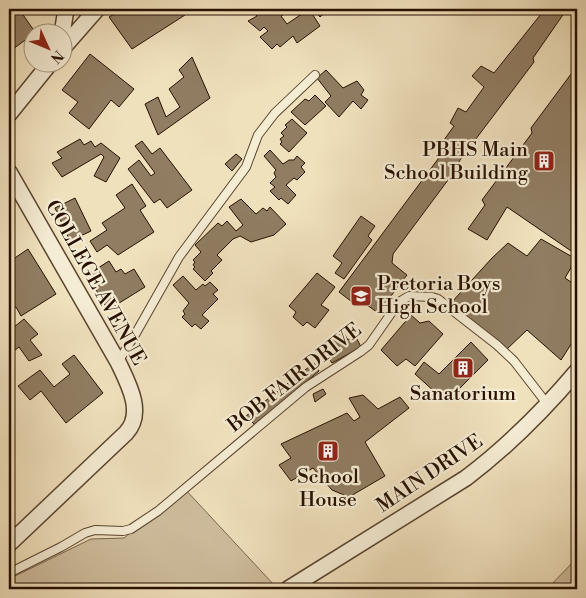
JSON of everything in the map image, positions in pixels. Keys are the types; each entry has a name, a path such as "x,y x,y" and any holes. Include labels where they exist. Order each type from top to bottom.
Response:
{"street":[{"path":"64,22 66,9"},
{"path":"72,38 97,9"},
{"path":"9,114 43,72"},
{"name":"COLLEGE AVENUE","path":"9,172 118,362 130,386 136,414 131,428 9,544"},
{"name":"MAIN DRIVE","path":"288,589 466,478 484,464 548,405 577,371"}],"lane":[{"path":"118,362 179,256 246,167 258,135 275,112 315,75"},
{"name":"BOB FAIR DRIVE","path":"9,573 85,533 102,530 123,531 131,529 151,515 306,387 369,345 399,302 409,296 438,299 497,345 514,361 548,405"}],"shaded area":[{"path":"184,488 275,586 272,589 9,589 9,579 91,539 124,538"},
{"path":"577,558 577,589 547,589"}],"building":[{"path":"9,9 19,9 28,22 22,22 22,42 9,52"},
{"path":"124,9 182,9 185,15 132,49 109,17"},
{"path":"251,9 292,9 281,16 287,24 309,9 320,26 297,43 293,36 280,47 277,44 272,49 260,37 268,31 264,27 260,31 248,21 257,16"},
{"path":"314,9 329,9 320,17"},
{"path":"545,9 567,9 533,58 534,62 460,160 454,172 393,254 392,263 407,275 378,313 363,302 356,305 339,292 438,159 441,144 454,126 450,123 458,108 466,112 484,87 472,76 481,66 494,73"},
{"path":"90,54 134,89 119,107 111,100 89,129 69,113 78,102 62,90"},
{"path":"192,57 210,98 158,135 145,104 158,97 166,117 180,107 169,89 184,77 179,70"},
{"name":"PBHS Main School Building","path":"577,66 577,255 507,207 487,240 468,229 485,205 482,200 532,133 531,128"},
{"path":"326,70 343,88 357,81 364,90 361,95 368,100 361,109 353,101 339,117 325,102 331,96 317,78"},
{"path":"315,95 326,106 305,125 291,112 305,99 309,101"},
{"path":"292,119 307,133 289,152 280,144 282,142 280,139 284,136 281,133 287,127 285,125"},
{"path":"80,139 84,145 91,141 95,147 101,143 120,158 106,182 94,176 104,157 101,154 62,177 52,163 62,158 57,152"},
{"path":"142,141 152,154 160,148 192,190 167,208 160,199 154,203 128,169 139,160 151,176 155,173 135,146"},
{"path":"270,150 283,164 289,160 294,160 297,156 305,163 301,167 305,172 297,180 294,178 286,185 296,195 288,204 281,198 279,200 270,191 275,187 270,183 276,177 274,173 276,170 264,156"},
{"path":"236,154 242,159 232,171 225,164"},
{"path":"132,184 146,206 140,210 154,232 118,255 107,245 97,252 90,241 107,230 102,223 125,208 116,195"},
{"path":"75,198 91,231 70,241 55,208"},
{"path":"241,199 256,214 263,208 267,211 270,207 286,224 274,235 251,242 240,236 233,239 217,255 222,260 211,271 213,273 205,281 193,269 195,262 193,260 201,252 195,245 218,223 222,226 227,221 236,231 243,225 229,207"},
{"path":"361,216 375,226 368,236 372,240 344,279 335,273 342,263 333,256"},
{"path":"541,239 576,259 565,278 577,286 577,335 561,360 527,330 507,349 451,303 508,243 527,256"},
{"path":"28,249 56,294 21,316 16,307 9,312 9,262"},
{"path":"109,261 116,272 121,269 125,274 134,269 145,287 108,310 87,275"},
{"path":"317,273 335,287 321,305 329,310 315,328 307,322 303,326 293,317 296,312 289,306"},
{"path":"183,276 196,290 203,284 205,286 210,282 218,290 213,294 218,299 202,315 209,321 201,329 195,324 192,327 182,317 185,314 183,311 189,303 173,285"},
{"path":"411,315 420,323 429,321 443,334 415,366 406,359 397,366 381,350"},
{"path":"24,319 38,334 30,340 42,355 29,361 19,347 9,355 9,331"},
{"path":"343,332 348,340 356,337 361,347 332,363 326,354 336,348 330,339"},
{"name":"Sanatorium","path":"471,342 488,360 446,402 415,374 424,362 439,374"},
{"path":"74,355 103,393 66,423 41,391 30,400 18,386 40,370 54,387 70,374 62,364"},
{"path":"314,363 319,371 255,425 246,416"},
{"path":"323,389 326,394 315,402 313,394"},
{"name":"School House","path":"363,395 378,409 400,397 409,408 365,442 385,476 349,497 332,490 313,468 291,481 279,465 291,458 281,444 347,413 354,421 360,417 349,398"},
{"path":"9,582 18,589 9,589"}],"place":[{"name":"PBHS Main School Building","path":"544,161"},
{"name":"Pretoria Boys High School","path":"361,296"},
{"name":"Sanatorium","path":"463,368"},
{"name":"School House","path":"328,451"}]}
